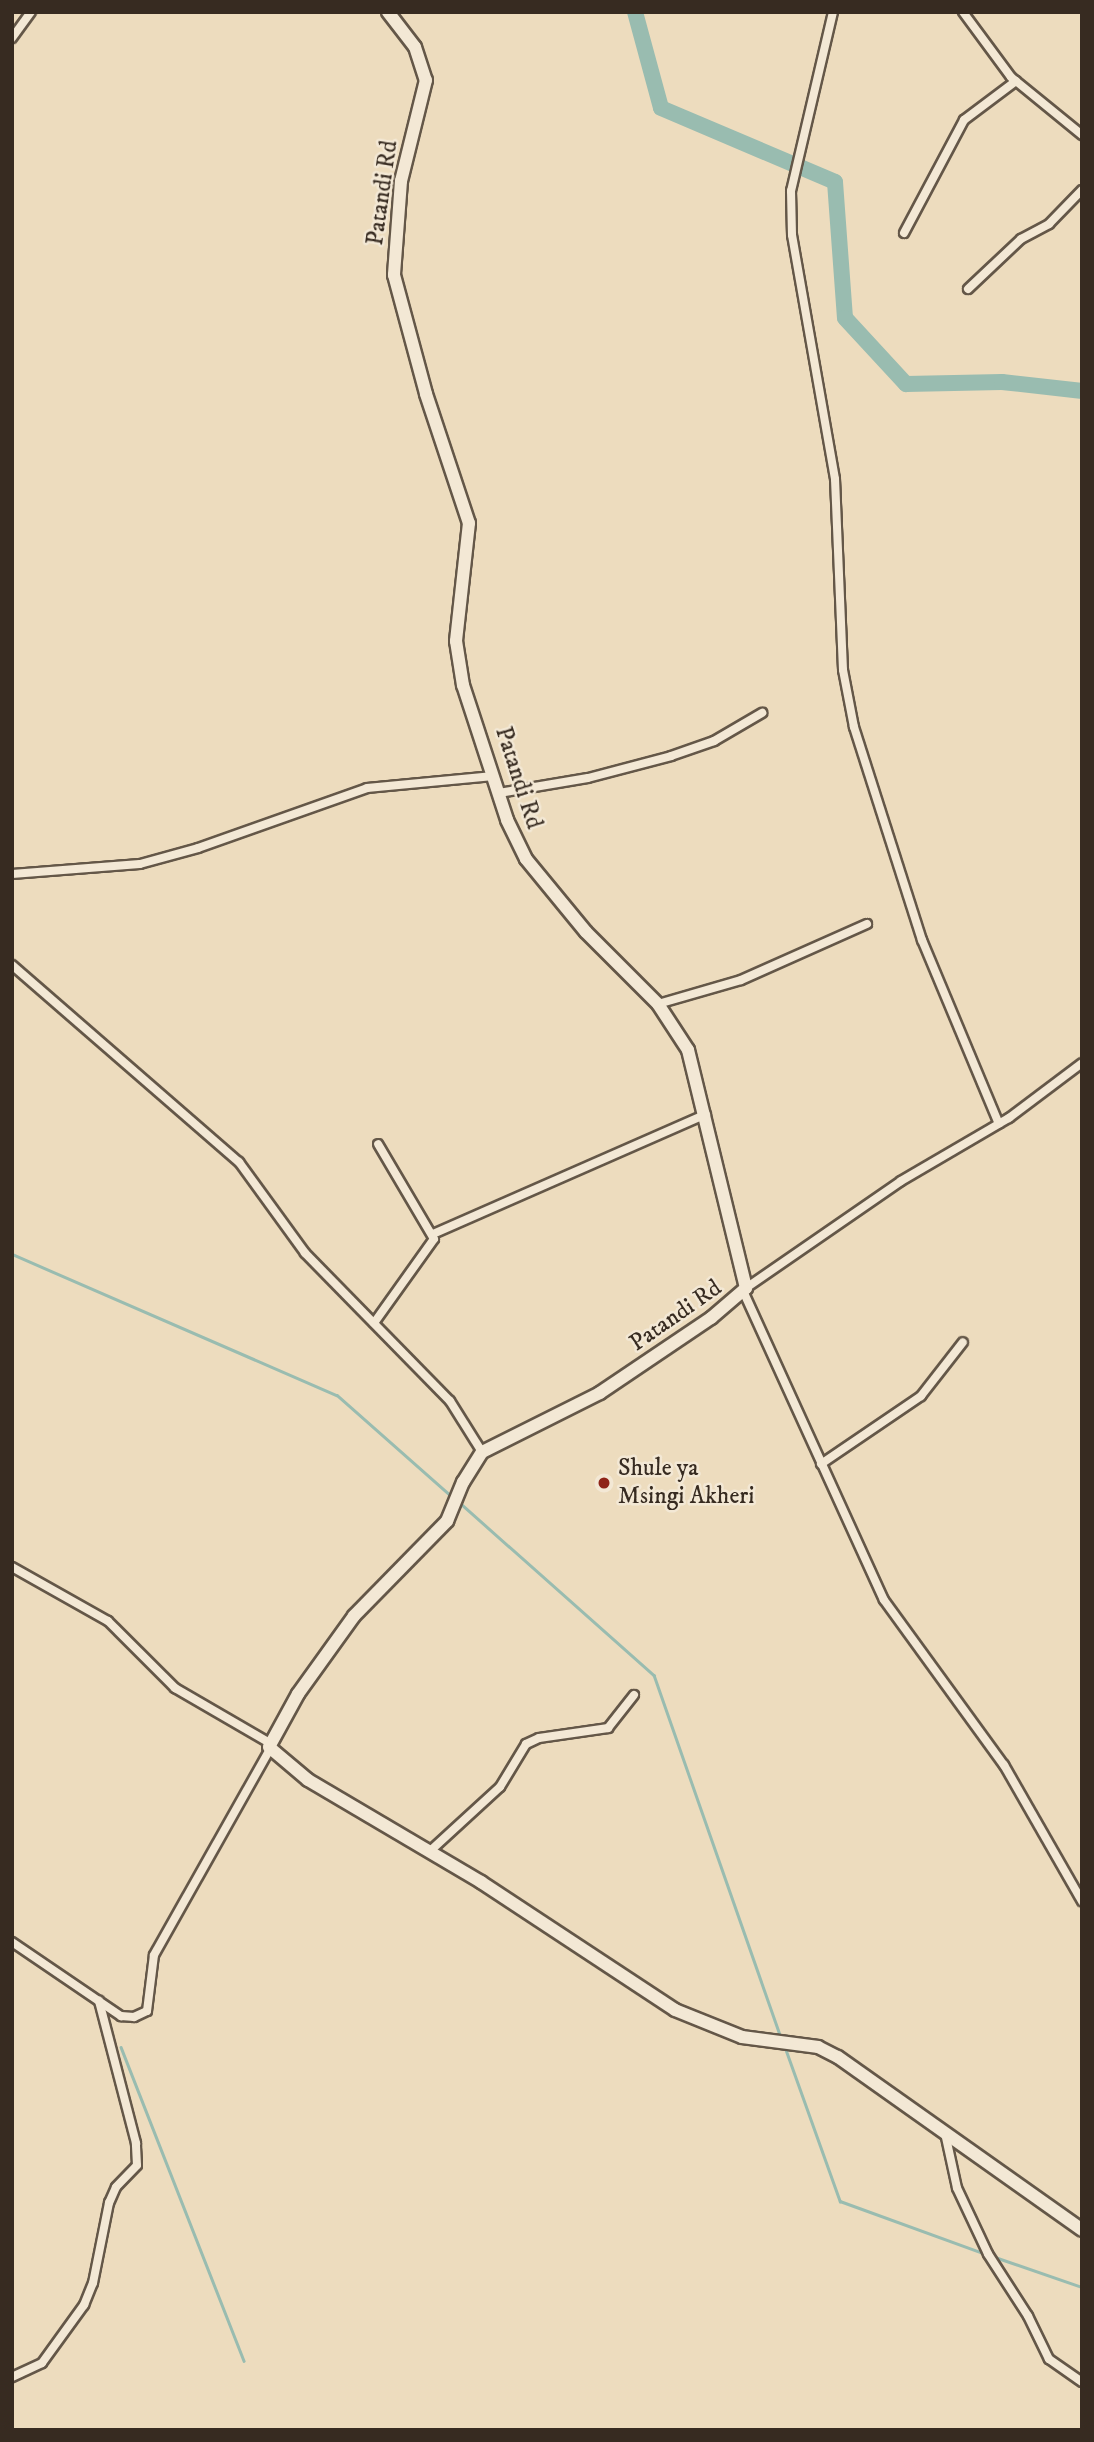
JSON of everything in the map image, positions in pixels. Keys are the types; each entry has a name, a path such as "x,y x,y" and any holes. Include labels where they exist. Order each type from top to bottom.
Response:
{"street":[{"path":"12,38 31,12"},
{"name":"Patandi Rd","path":"388,12 415,47 426,80 401,181 394,275 426,394 469,523 456,651 512,833 534,872 658,1004 688,1051 706,1114 745,1291 587,1401 482,1452"},
{"path":"833,12 791,191 794,248 835,479 843,670 855,727 922,940 999,1124"},
{"path":"963,12 1016,81 1082,135"},
{"path":"904,233 964,120 1016,81"},
{"path":"968,289 1021,239 1049,224 1082,190"},
{"path":"499,793 588,778 671,756 713,741 762,713"},
{"path":"12,874 139,864 198,848 367,788 493,776"},
{"path":"658,1004 741,981 867,924"},
{"path":"12,965 239,1162 305,1253 450,1401 482,1452 460,1489 450,1516 354,1616 313,1670 154,1955 147,2011 128,2018 12,1941"},
{"path":"1082,1063 999,1124 901,1181 745,1291 821,1464 891,1613 1004,1765 1082,1901"},
{"path":"433,1234 706,1114"},
{"path":"374,1323 433,1243 433,1234 378,1144"},
{"path":"821,1464 921,1396 963,1342"},
{"path":"12,1567 108,1621 175,1688 270,1746 317,1785 429,1852 674,2010 751,2039 828,2051 1082,2230"},
{"path":"429,1852 500,1787 526,1744 539,1738 608,1728 634,1695"},
{"path":"12,2377 42,2363 84,2305 109,2203 116,2188 137,2165 136,2143 99,2001"},
{"path":"945,2133 957,2188 988,2254 1028,2316 1049,2359 1082,2382"}],"waterway":[{"path":"635,12 661,108 835,182 845,318 906,384 1002,382 1082,391"},
{"path":"12,1254 337,1395 451,1496"},
{"path":"459,1502 654,1675 781,2037"},
{"path":"121,2047 244,2361"},
{"path":"785,2047 840,2201 986,2254"},
{"path":"992,2256 1082,2287"}],"place":[{"name":"Shule ya Msingi Akheri","path":"604,1483"}]}
